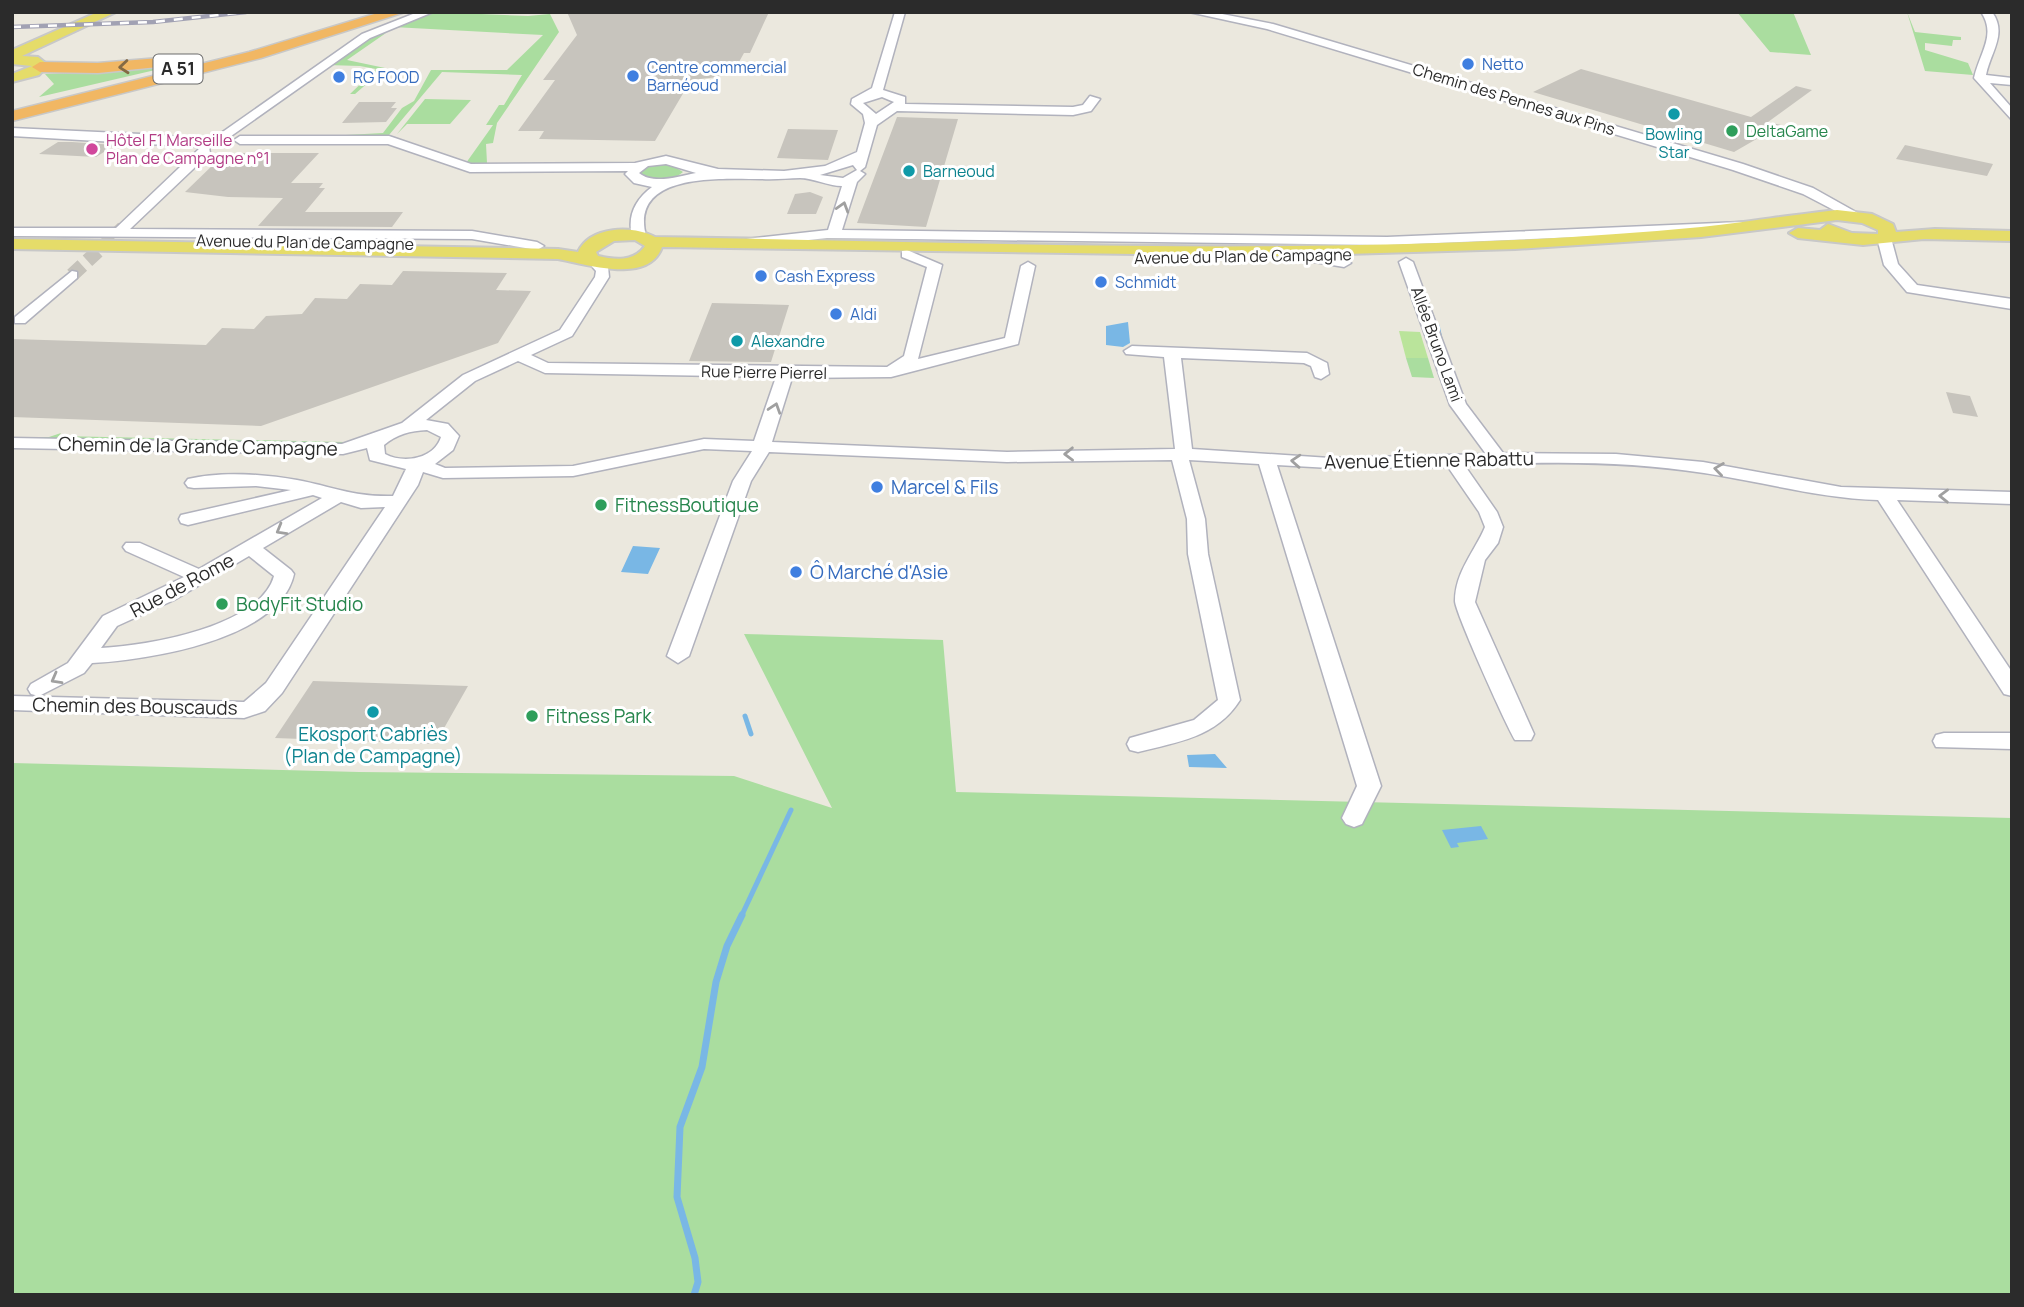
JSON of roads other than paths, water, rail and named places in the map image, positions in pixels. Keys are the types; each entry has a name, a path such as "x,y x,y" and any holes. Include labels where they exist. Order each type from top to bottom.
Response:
{"highway":[{"name":"A 51","path":"12,106 213,61 375,12"},
{"name":"A 51","path":"12,116 255,55 398,12"},
{"path":"27,62 98,68 189,60 342,23"},
{"path":"12,123 211,71 255,55"},
{"path":"12,106 45,88 39,80 15,78"}],"main road":[{"path":"12,54 110,12"},
{"path":"15,78 27,62 24,54 47,39"},
{"path":"1829,212 1825,225 1828,229 1853,238 2012,233"},
{"name":"Avenue du Plan de Campagne","path":"12,244 506,252 596,250 645,239 734,244 1278,251 1515,244 1765,226 1829,212 1856,216 1884,238"},
{"name":"Avenue du Plan de Campagne","path":"637,261 706,251 1302,256 1526,250 1777,233 1853,238"},
{"name":"Avenue du Plan de Campagne","path":"12,238 537,246 596,250"},
{"path":"596,250 637,261 654,248 645,239"}],"street":[{"path":"123,228 212,145 248,119 366,36 428,12"},
{"path":"874,93 878,89 900,12"},
{"path":"895,105 887,89 908,12"},
{"name":"Chemin des Pennes aux Pins","path":"1194,12 1256,23 1725,163 1829,212"},
{"path":"1986,12 1992,17 1994,42 1981,64 1980,78 2012,116"},
{"path":"1980,78 2012,82"},
{"path":"834,234 871,123 869,113 857,104 858,99 874,93 889,94"},
{"path":"864,108 895,105 1073,111 1087,108 1094,99"},
{"path":"871,123 895,105"},
{"path":"238,141 236,132 248,119"},
{"path":"12,132 171,139 212,145 238,141 375,139 404,144 462,166 599,169 640,180 720,173 829,172 861,155"},
{"path":"645,239 636,228 640,210 640,180 663,160 681,162 681,176"},
{"path":"829,172 839,182 855,177"},
{"path":"408,426 484,370 555,341 570,330 597,287 603,270 596,250 640,210"},
{"path":"734,244 834,234 1238,241 1459,240 1706,225 1765,226"},
{"path":"12,232 472,235 537,246"},
{"path":"1884,238 1898,276 1912,289 2012,304"},
{"path":"1238,241 1278,251"},
{"path":"897,369 911,358 935,265 907,254"},
{"path":"1302,256 1344,263"},
{"path":"597,287 611,273 637,261"},
{"name":"Allée Bruno Lami","path":"1406,262 1458,405 1487,440 1496,456"},
{"name":"Rue Pierre Pierrel","path":"519,356 545,368 878,374 1012,341 1028,266"},
{"path":"19,320 72,275"},
{"path":"1132,351 1307,358 1319,363 1321,374"},
{"path":"1138,744 1206,725 1222,714 1229,700 1198,554 1196,519 1181,454 1172,354"},
{"path":"678,656 742,481 762,444 786,372"},
{"path":"417,463 442,452 450,436 442,428 438,417 447,397"},
{"path":"408,426 427,425 442,428"},
{"name":"Chemin de la Grande Campagne","path":"12,445 344,449 381,438 408,426"},
{"path":"194,483 256,481 318,489 361,502 398,499 402,482 373,450 381,438"},
{"path":"735,444 742,481"},
{"name":"Avenue Étienne Rabattu","path":"451,472 520,474 584,470 690,445 735,444 1007,457 1181,454 1363,463 1453,461 1496,456 1616,459 1703,467 1816,490 1884,495 2012,498"},
{"name":"Chemin de la Grande Campagne","path":"12,445 354,453 383,460 417,463"},
{"path":"442,452 451,472"},
{"path":"1266,459 1369,786 1354,818"},
{"path":"1453,461 1488,512 1494,527 1488,543 1476,555 1465,602 1523,734"},
{"path":"417,463 451,472"},
{"name":"Chemin des Bouscauds","path":"12,703 244,710 257,706 274,688 409,485 417,463"},
{"name":"Chemin des Bouscauds","path":"398,499 418,482 451,472"},
{"path":"188,519 318,489"},
{"name":"Rue de Rome","path":"39,689 72,671 87,656 94,639 106,624 200,577 340,495"},
{"path":"1884,495 2012,689"},
{"path":"133,547 200,577"},
{"path":"87,656 182,645 205,638 249,615 277,592 284,574 251,548"},
{"path":"1944,741 2012,741"}],"water":[{"path":"1128,322 1130,343 1123,347 1106,345 1106,326"},
{"path":"633,546 660,548 648,574 621,572"},
{"path":"1215,754 1227,768 1189,767 1187,755"},
{"path":"1481,826 1488,839 1457,843 1459,847 1451,848 1442,830"}],"waterway":[{"path":"1434,326 1438,326 1441,340"},
{"path":"745,716 751,734"},
{"path":"741,917 791,810"},
{"path":"694,1295 698,1282 695,1258 677,1197 680,1127 702,1067 716,982 727,946 742,915"}],"tunnel":[{"path":"72,275 123,228"}],"railway":[{"path":"12,27 153,22 246,12"}],"place":[{"name":"Netto","path":"1468,64"},
{"name":"Centre commercial Barnéoud","path":"633,76"},
{"name":"RG FOOD","path":"339,77"},
{"name":"Bowling Star","path":"1674,114"},
{"name":"DeltaGame","path":"1732,131"},
{"name":"Hôtel F1 Marseille Plan de Campagne n°1","path":"92,149"},
{"name":"Barneoud","path":"909,171"},
{"name":"Cash Express","path":"761,276"},
{"name":"Schmidt","path":"1101,282"},
{"name":"Aldi","path":"836,314"},
{"name":"Alexandre","path":"737,341"},
{"name":"Marcel & Fils","path":"877,487"},
{"name":"FitnessBoutique","path":"601,505"},
{"name":"Ô Marché d'Asie","path":"796,572"},
{"name":"BodyFit Studio","path":"222,604"},
{"name":"Ekosport Cabriès (Plan de Campagne)","path":"373,712"},
{"name":"Fitness Park","path":"532,716"}]}
